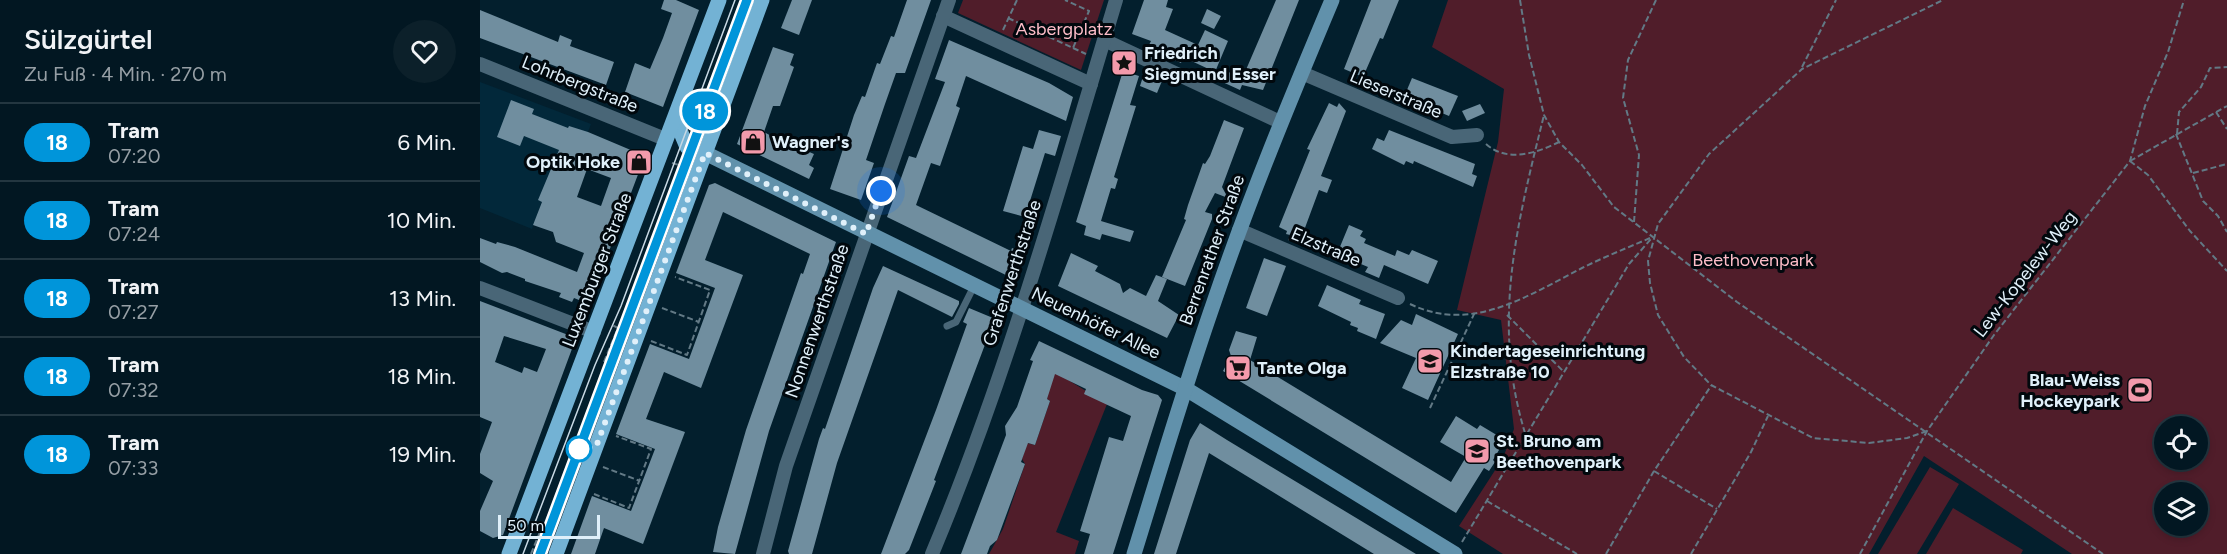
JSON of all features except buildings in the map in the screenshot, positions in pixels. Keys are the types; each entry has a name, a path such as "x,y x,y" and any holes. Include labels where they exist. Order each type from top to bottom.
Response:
{"main road":[{"name":"Luxemburger Straße","path":"509,554 594,332 665,160 665,139 719,0"},
{"path":"556,554 762,0"},
{"path":"680,98 679,128 687,147 705,153"},
{"path":"665,160 687,147"}],"street":[{"name":"Nonnenwerthstraße","path":"763,554 786,466 949,0"},
{"name":"Grafenwerthstraße","path":"932,554 983,422 1021,308 1116,0"},
{"name":"Berrenrather Straße","path":"1134,554 1239,230 1280,122 1332,0"},
{"path":"943,16 1090,84"},
{"path":"1104,40 1280,122"},
{"name":"Lohrbergstraße","path":"480,64 665,139"},
{"name":"Lieserstraße","path":"1302,74 1452,137 1477,135"},
{"name":"Neuenhöfer Allee","path":"705,153 865,236 1021,308 1186,389 1455,554"},
{"name":"Elzstraße","path":"1239,230 1398,298"},
{"path":"480,288 594,332"}],"lane":[{"path":"947,326 956,322 974,286"}],"path":[{"path":"1004,28 1017,0"},
{"path":"1065,0 1095,12"},
{"path":"1520,0 1529,55 1544,115 1559,142 1582,165 1614,207 1737,302 2103,554"},
{"path":"1634,222 1639,155 1623,98 1628,60 1656,0"},
{"path":"1802,69 1836,0"},
{"path":"1927,431 1907,438 1869,444 1813,438 1712,385 1684,357 1658,315 1650,283 1648,261 1652,237 1658,224 1709,154 1802,69 1943,0"},
{"name":"Lew-Kopelew-Weg","path":"1860,554 1927,431 1994,335 2130,162 2145,106 2169,52 2184,0"},
{"path":"1073,48 1089,11"},
{"path":"1008,18 1082,53"},
{"path":"2227,67 2210,68 2201,87 2179,112 2176,134 2203,201 2218,216 2227,232"},
{"path":"2227,106 2130,162 2148,175 2190,231 2227,271"},
{"path":"2216,112 2227,129"},
{"path":"1525,434 1508,356 1507,307 1523,204 1544,115"},
{"path":"1477,135 1500,153 1534,154 1559,142"},
{"path":"665,160 679,165 678,175"},
{"path":"2193,173 2227,164"},
{"path":"1398,298 1426,311 1451,314 1507,307 1582,268 1652,237"},
{"path":"1455,554 1629,264 1652,237"},
{"path":"636,336 687,355 710,290 661,271"},
{"path":"648,303 699,322"},
{"path":"1431,408 1475,312"},
{"path":"1507,315 1564,372"},
{"path":"604,362 618,328 610,324"},
{"path":"1606,554 1654,471 1712,385"},
{"path":"1691,554 1751,452 1768,416"},
{"path":"580,489 629,508 640,481 651,449 602,431"},
{"path":"590,462 640,481"},
{"path":"1654,471 1717,509"},
{"path":"1486,500 1578,554"},
{"path":"531,554 540,532"}],"shaded area":[{"path":"480,82 591,124 559,208 542,202 532,229 480,208"}],"green space":[{"name":"Asbergplatz","path":"963,0 1104,0 1081,70 958,13"},
{"name":"Beethovenpark","path":"1448,0 2227,0 2227,554 2072,554 1924,456 1869,554 1503,554 1459,526 1503,458 1514,429 1501,320 1457,310 1498,142 1504,89 1432,47"},
{"path":"1052,370 1107,404 1056,532 1079,541 1075,554 989,554 1003,529 1025,464 1022,459 1027,443 1035,445 1050,401 1047,399"},
{"path":"1930,467 1959,484 1917,554 1878,554"},
{"path":"1953,508 2023,550 2021,554 1926,554"}],"tram line":[{"path":"523,554 595,365 621,306 735,0"},
{"path":"540,554 747,0"},
{"name":"18","path":"540,554 747,0"}],"place":[{"name":"Friedrich Siegmund Esser","path":"1124,63"},
{"name":"Wagner's","path":"753,142"},
{"name":"Optik Hoke","path":"639,162"},
{"name":"Kindertageseinrichtung Elzstraße 10","path":"1430,361"},
{"name":"Tante Olga","path":"1238,368"},
{"name":"Blau-Weiss Hockeypark","path":"2140,390"},
{"name":"St. Bruno am Beethovenpark","path":"1477,451"}],"route":[{"path":"579,449 596,447 705,153 866,234 881,191"}]}
